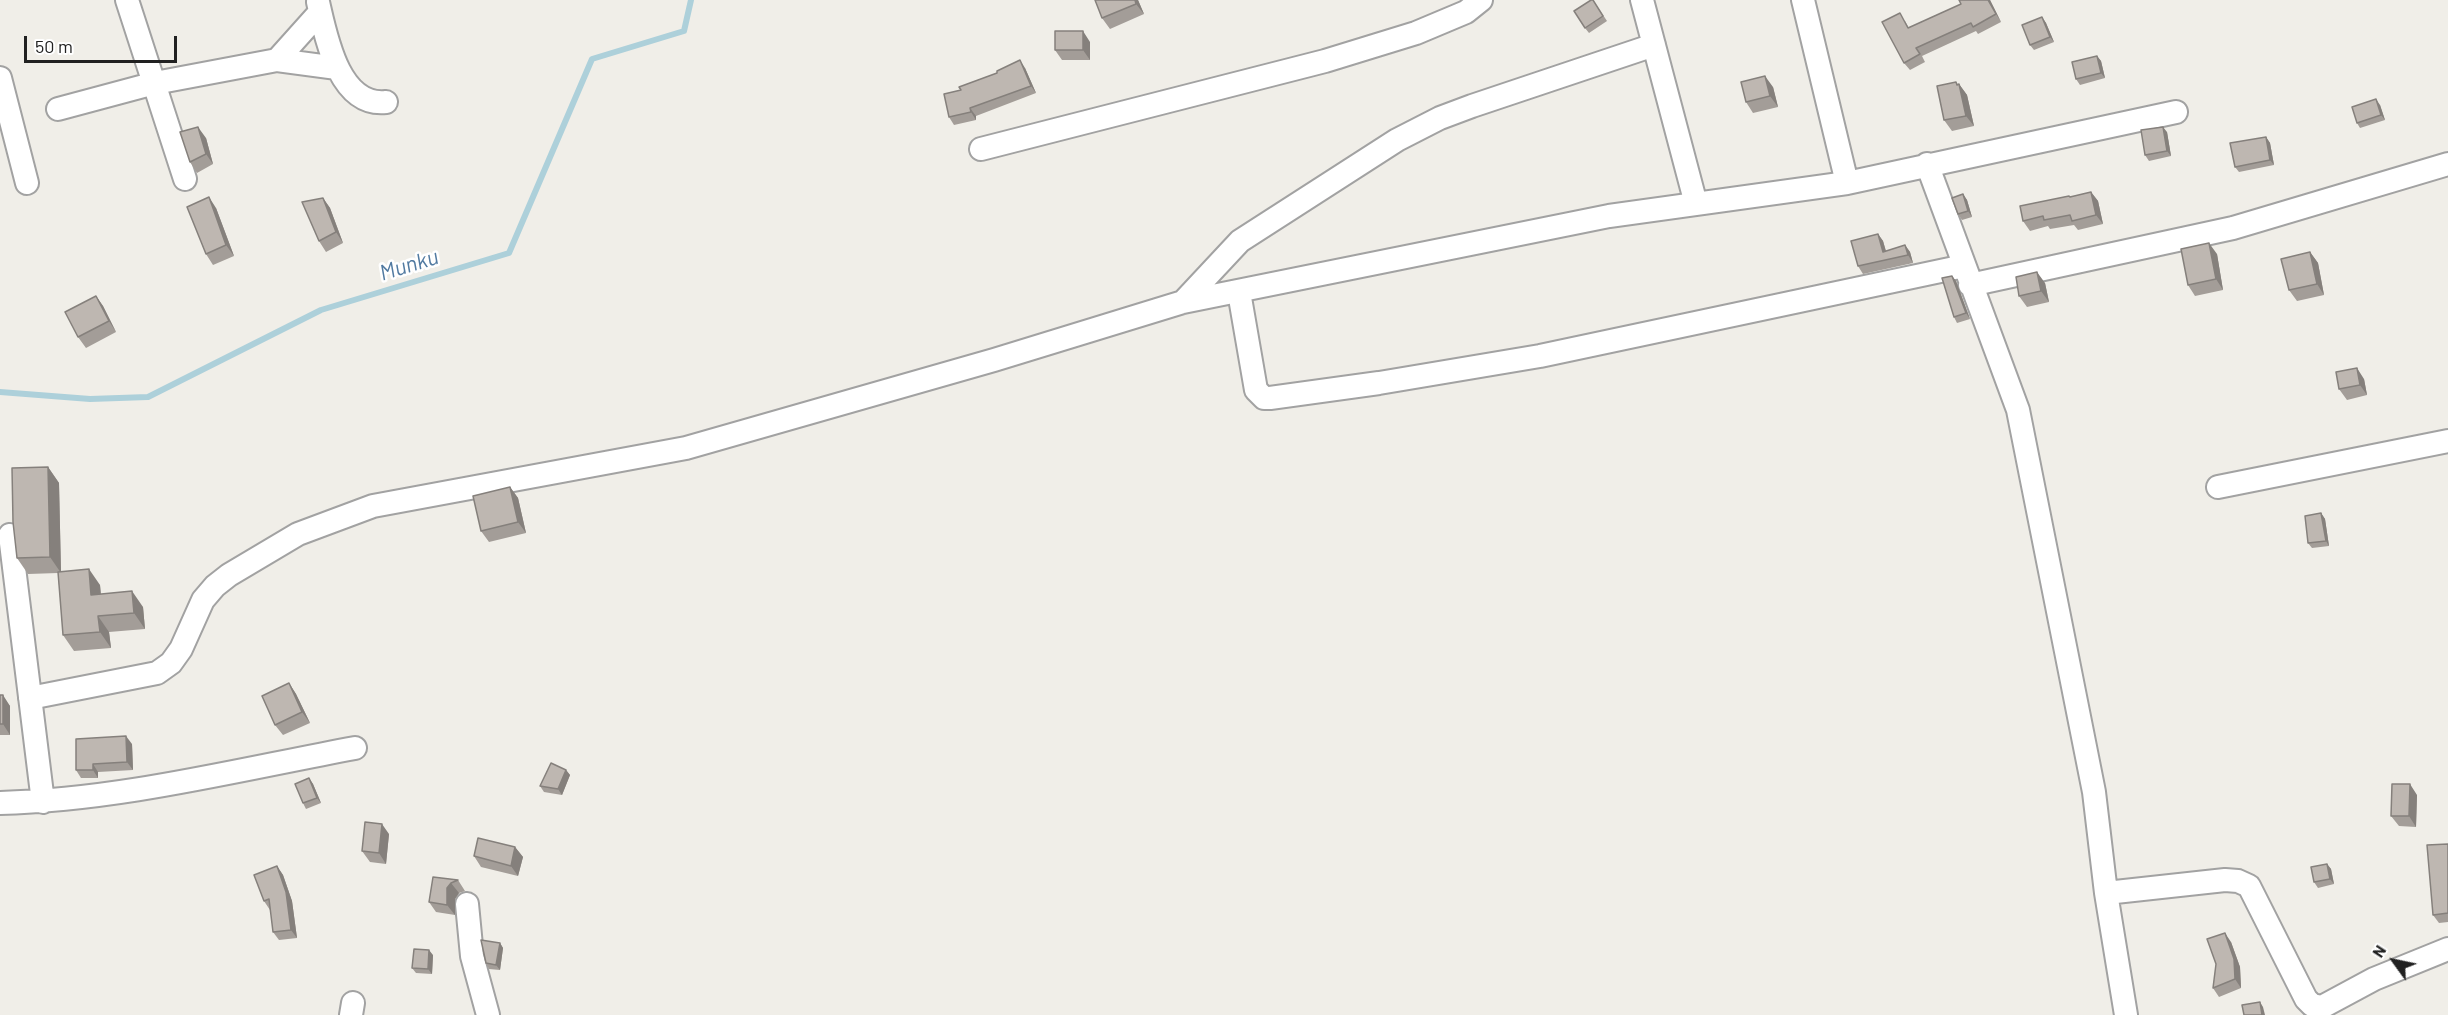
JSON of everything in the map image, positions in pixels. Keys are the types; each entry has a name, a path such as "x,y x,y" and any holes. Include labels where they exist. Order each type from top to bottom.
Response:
{"street":[{"path":"127,0 185,179"},
{"path":"981,149 1325,61 1416,33 1466,12 1481,0"},
{"path":"1642,0 1696,204"},
{"path":"1803,0 1847,183"},
{"path":"277,60 319,6"},
{"path":"319,6 337,68 354,93 364,100 376,103 386,102"},
{"path":"1183,302 1240,241 1398,140 1440,118 1472,106 1654,45"},
{"path":"58,109 155,83 277,60 337,68"},
{"path":"0,78 27,183"},
{"path":"30,698 157,673 171,663 181,649 203,600 215,586 298,534 373,506 686,448 994,360 1183,302 1609,216 1847,183 2176,112"},
{"path":"1927,164 2018,410 2094,792 2106,893 2126,1015"},
{"path":"1239,292 1256,390 1264,398 1270,398 1379,383 1540,356 1967,275 2233,228 2448,164"},
{"path":"2218,487 2448,441"},
{"path":"10,535 10,621 30,698 43,802"},
{"path":"0,803 43,802 104,795 355,748"},
{"path":"2106,893 2225,880 2238,881 2249,886 2306,999 2312,1005 2322,1007 2374,979 2448,949"},
{"path":"467,904 472,956 488,1015"}],"building":[{"path":"1095,0 1135,0 1136,4 1102,18"},
{"path":"1591,0 1603,16 1585,28 1574,11"},
{"path":"1959,0 1988,0 1996,14 1973,27 1971,23 1916,48 1920,54 1904,63 1882,22 1900,13 1908,28 1961,4"},
{"path":"2042,17 2050,37 2030,45 2022,25"},
{"path":"1055,31 1083,31 1083,50 1055,50"},
{"path":"2097,56 2101,73 2076,79 2072,62"},
{"path":"1020,60 1031,86 970,108 971,112 949,117 944,94 961,90 959,87 997,73"},
{"path":"1765,76 1770,96 1746,102 1741,82"},
{"path":"1956,82 1957,85 1959,84 1966,116 1944,120 1937,86"},
{"path":"2376,99 2381,115 2357,123 2352,107"},
{"path":"198,127 206,154 190,162 180,132"},
{"path":"2163,127 2167,151 2145,155 2141,130"},
{"path":"2266,137 2270,160 2235,167 2230,143"},
{"path":"2091,192 2096,215 2072,221 2070,215 2044,220 2043,216 2023,221 2020,206"},
{"path":"1963,194 1968,211 1958,214 1952,198"},
{"path":"209,197 226,245 206,254 187,207"},
{"path":"323,198 336,232 319,241 302,202"},
{"path":"1878,234 1883,252 1905,245 1908,255 1858,266 1851,241"},
{"path":"2209,243 2216,279 2188,285 2181,249"},
{"path":"2310,252 2317,284 2289,290 2281,259"},
{"path":"2037,272 2041,291 2019,296 2016,277"},
{"path":"1952,276 1966,313 1954,317 1942,278"},
{"path":"96,296 109,321 78,337 65,312"},
{"path":"2357,368 2360,385 2339,389 2336,372"},
{"path":"48,467 50,557 17,558 13,522 12,468"},
{"path":"510,487 518,522 481,531 473,496"},
{"path":"2321,513 2326,541 2308,543 2305,516"},
{"path":"89,569 91,595 132,591 134,613 98,616 100,632 63,635 58,572"},
{"path":"289,683 302,712 275,725 262,696"},
{"path":"0,695 3,695 3,724 0,724"},
{"path":"126,736 127,762 93,764 93,770 76,770 76,739"},
{"path":"551,763 566,770 558,789 540,786"},
{"path":"309,778 317,798 303,803 295,784"},
{"path":"2392,784 2410,784 2409,816 2391,816"},
{"path":"365,822 382,824 379,853 362,851"},
{"path":"478,838 515,847 511,866 474,856"},
{"path":"2448,844 2448,913 2433,915 2427,845"},
{"path":"2327,864 2330,879 2314,882 2311,867"},
{"path":"277,866 286,892 291,930 273,932 269,899 264,901 254,875"},
{"path":"433,877 458,880 447,888 447,905 429,902"},
{"path":"2225,933 2234,959 2235,979 2213,988 2216,964 2207,939"},
{"path":"481,940 500,943 496,965 486,963"},
{"path":"414,949 429,950 428,969 412,968"},
{"path":"2260,1002 2262,1015 2244,1015 2242,1005"}],"waterway":[{"name":"Munku","path":"0,392 90,399 148,397 321,310 509,253 592,59 684,31 691,0"}]}
